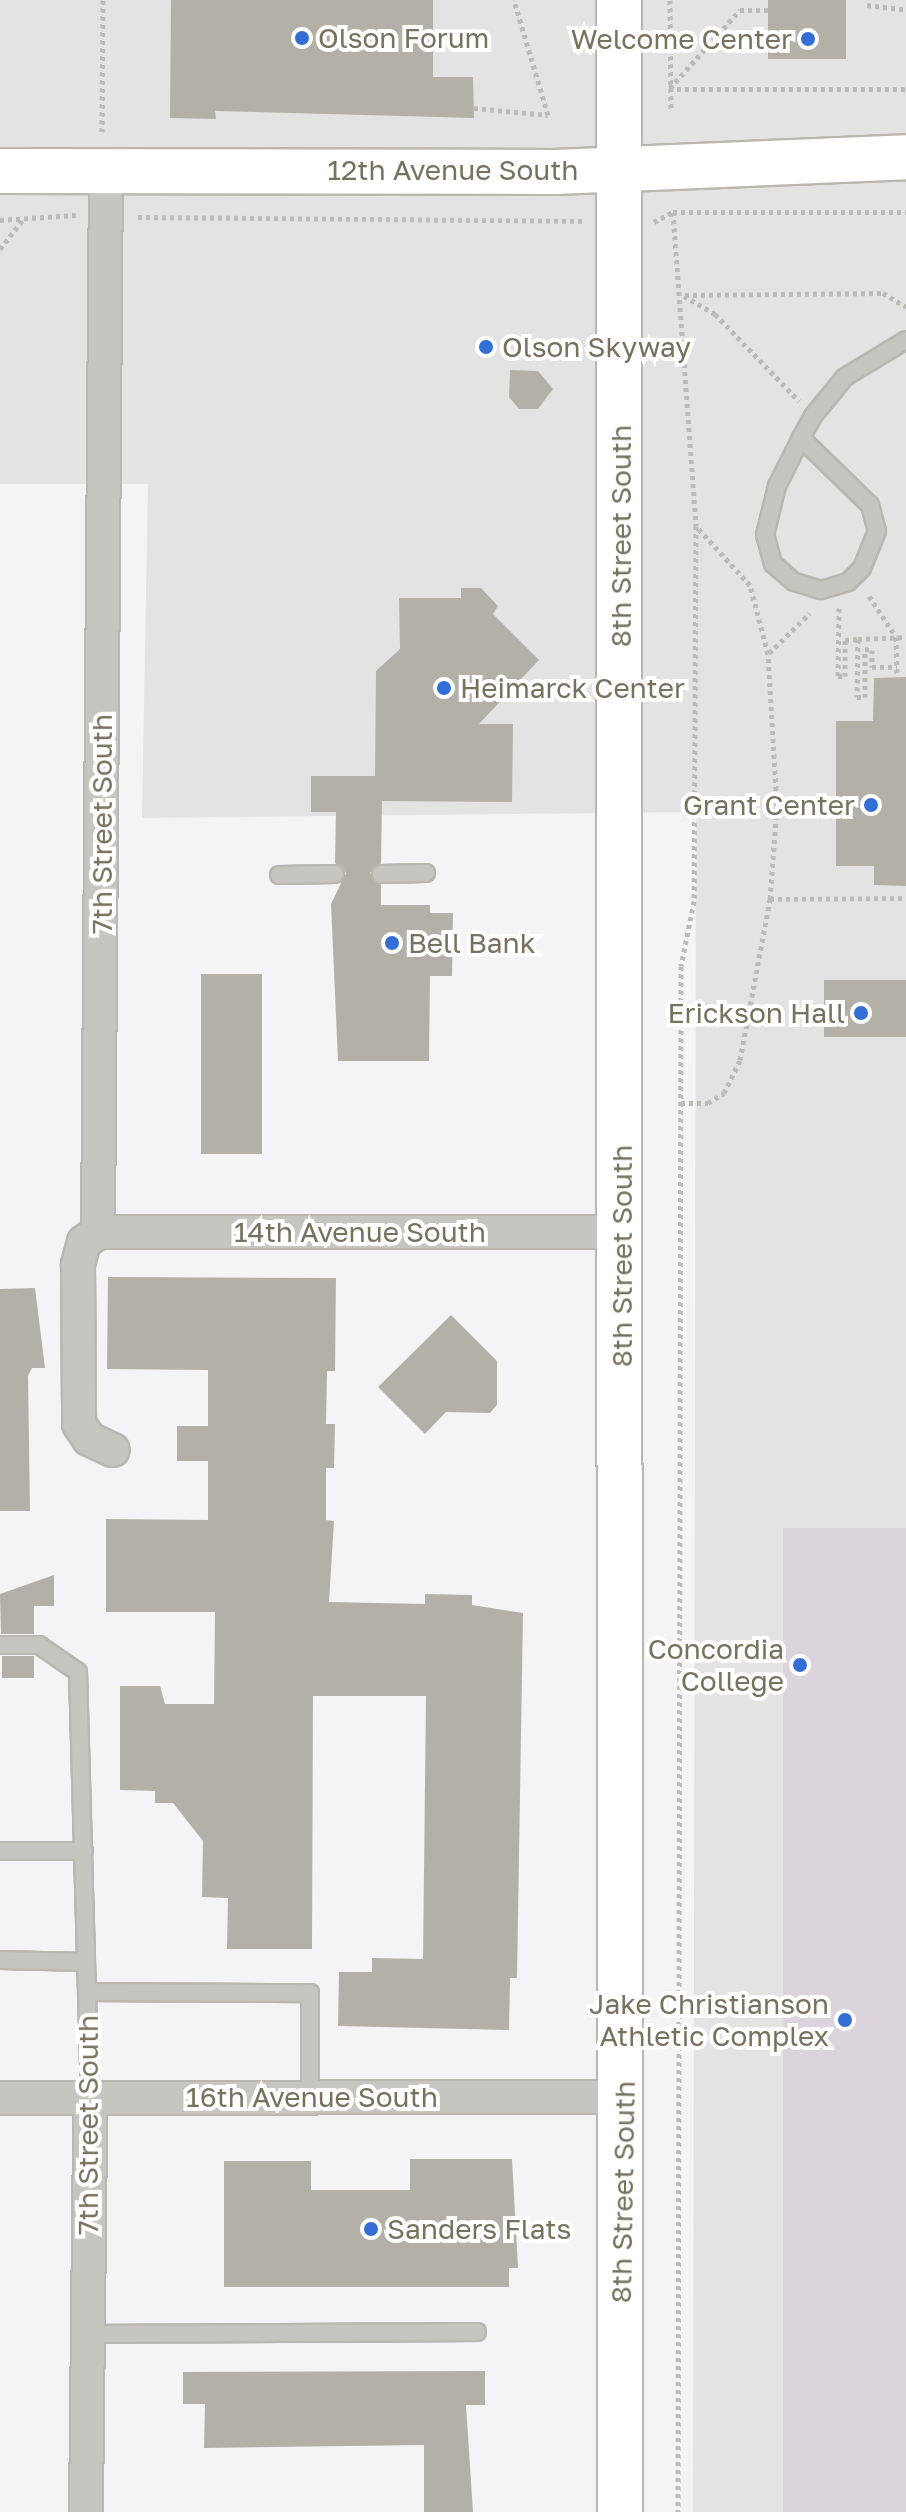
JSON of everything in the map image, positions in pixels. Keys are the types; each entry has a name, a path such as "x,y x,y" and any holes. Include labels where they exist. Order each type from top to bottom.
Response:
{"main road":[{"name":"8th Street South","path":"619,0 624,2097 620,2512"},
{"name":"12th Avenue South","path":"0,171 104,151 620,167 906,157"}],"street":[{"name":"7th Street South","path":"98,1232 104,151"},
{"name":"14th Avenue South","path":"98,1232 622,1232"},
{"path":"98,1232 84,1242 78,1265 79,1424 89,1439 113,1450"},
{"name":"16th Avenue South","path":"0,2098 624,2097"},
{"name":"7th Street South","path":"86,2512 90,2098"}],"lane":[{"path":"801,438 870,505 877,531 862,568 848,582 821,590 794,582 773,564 765,535 777,486 801,438 845,377 906,340"},
{"path":"381,874 426,873"},
{"path":"279,875 335,874"},
{"name":"7th Street South","path":"0,1645 39,1645 75,1667 81,1737 90,2098"},
{"path":"0,1851 84,1851"},
{"path":"0,1960 86,1962"},
{"path":"87,1992 310,1993 310,2097"},
{"path":"88,2334 477,2332"}],"path":[{"path":"103,0 104,151"},
{"path":"474,108 548,115 514,0"},
{"path":"670,0 671,110"},
{"path":"867,5 906,10"},
{"path":"669,89 740,10 768,10"},
{"path":"669,89 906,89"},
{"path":"678,2512 681,966 694,901 696,526 693,439 684,410 684,296 673,212 906,212"},
{"path":"0,220 106,216 556,221"},
{"path":"0,249 24,218"},
{"path":"684,296 883,293 906,307"},
{"path":"681,1103 708,1103 724,1093 740,1060 770,899 777,806 768,654 750,585 696,526"},
{"path":"869,596 896,637 897,678"},
{"path":"839,608 838,676 845,676 845,640 906,637"},
{"path":"768,654 810,613"},
{"path":"858,639 857,697 865,697 865,649 872,650 872,667 897,667"},
{"path":"770,899 906,898"}],"shaded area":[{"name":"Concordia College","path":"0,0 906,0 906,2512 693,2512 696,812 142,818 148,484 0,484"},
{"name":"Jake Christianson Athletic Complex","path":"783,1528 906,1528 906,2512 783,2512"}],"building":[{"name":"Olson Forum","path":"171,0 433,0 433,77 473,77 474,118 215,111 216,119 170,118"},
{"name":"Welcome Center","path":"768,0 846,0 846,59 768,59"},
{"path":"510,370 538,371 553,389 538,409 519,409 509,397"},
{"path":"461,588 481,588 498,606 493,614 539,660 479,724 513,724 512,802 382,801 381,863 370,873 381,885 381,905 430,905 430,913 453,913 452,976 430,976 429,1061 338,1061 331,904 346,873 335,863 336,812 311,812 311,776 375,776 376,671 400,649 399,598 461,598"},
{"name":"Grant Center","path":"906,677 906,886 874,885 874,866 836,866 836,721 873,721 874,678"},
{"path":"201,974 262,974 262,1154 201,1154"},
{"name":"Erickson Hall","path":"824,980 906,980 906,1037 824,1037"},
{"path":"108,1277 336,1278 335,1371 327,1371 326,1424 335,1424 334,1468 326,1468 326,1520 334,1521 329,1602 425,1604 425,1594 472,1595 472,1605 523,1613 517,1978 510,1978 509,2030 338,2026 339,1972 372,1972 372,1958 423,1959 426,1696 313,1696 312,1949 227,1949 228,1898 202,1897 203,1841 173,1803 155,1803 155,1791 120,1790 120,1686 160,1686 165,1704 214,1704 215,1612 106,1612 106,1519 208,1520 208,1461 177,1461 177,1426 208,1426 208,1370 107,1369"},
{"path":"35,1288 45,1368 32,1368 28,1376 30,1511 0,1511 0,1289"},
{"path":"451,1315 497,1361 497,1405 490,1413 446,1412 425,1434 378,1387"},
{"path":"54,1575 54,1606 34,1606 34,1634 1,1634 0,1594"},
{"path":"2,1656 34,1656 34,1678 2,1678"},
{"name":"Sanders Flats","path":"410,2159 512,2159 518,2268 509,2268 509,2287 224,2287 224,2161 311,2161 311,2190 410,2190"},
{"path":"485,2371 485,2405 466,2405 473,2512 424,2512 424,2445 204,2448 205,2404 183,2404 183,2372"}],"place":[{"name":"Olson Forum","path":"302,38"},
{"name":"Welcome Center","path":"808,39"},
{"name":"Olson Skyway","path":"486,347"},
{"name":"Heimarck Center","path":"444,688"},
{"name":"Grant Center","path":"871,805"},
{"name":"Bell Bank","path":"392,943"},
{"name":"Erickson Hall","path":"861,1013"},
{"name":"Concordia College","path":"800,1665"},
{"name":"Jake Christianson Athletic Complex","path":"845,2020"},
{"name":"Sanders Flats","path":"371,2229"}]}
